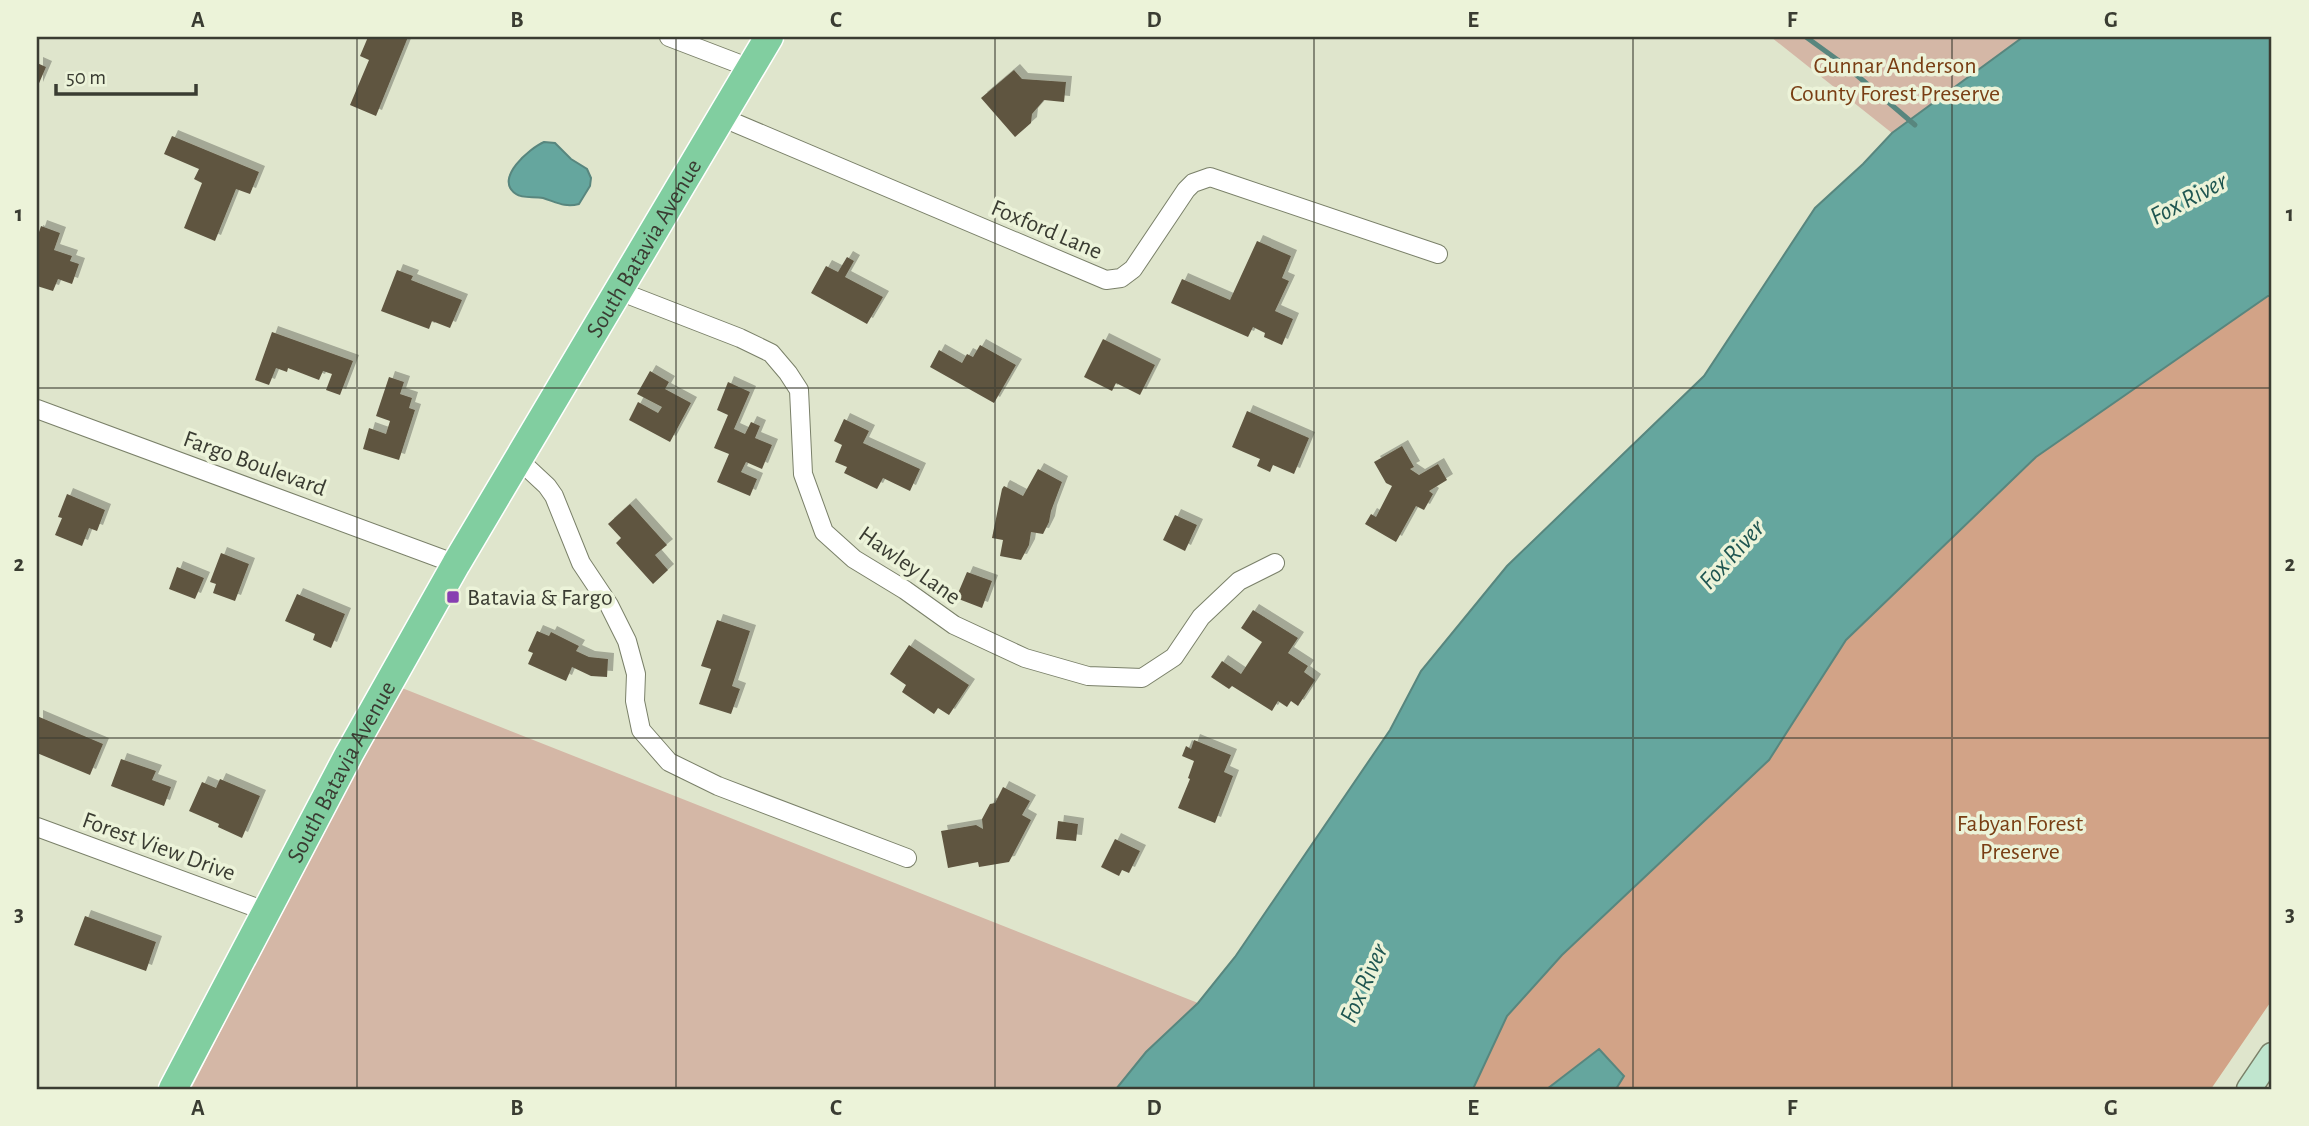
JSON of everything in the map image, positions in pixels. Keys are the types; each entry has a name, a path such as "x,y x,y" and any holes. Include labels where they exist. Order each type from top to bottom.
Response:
{"main road":[{"name":"South Batavia Avenue","path":"173,1089 380,697 769,37"},
{"path":"2249,1089 2272,1055"}],"street":[{"path":"669,37 750,68"},
{"name":"Foxford Lane","path":"721,117 1106,280 1121,278 1133,269 1186,190 1193,183 1210,177 1438,254"},
{"name":"Hawley Lane","path":"619,291 740,338 771,353 799,390 803,474 824,532 854,559 905,590 954,625 1025,658 1088,676 1142,678 1174,657 1201,617 1239,581 1275,563"},
{"name":"Fargo Boulevard","path":"37,409 456,564"},
{"path":"518,459 554,496 581,563 610,605 627,641 636,674 635,701 641,730 669,762 718,786 908,858"},
{"name":"Forest View Drive","path":"37,827 265,911"}],"green space":[{"name":"Gunnar Anderson County Forest Preserve","path":"1771,37 2023,37 1892,133"},
{"name":"Fabyan Forest Preserve","path":"2268,295 2272,296 2272,1000 2211,1089 1616,1089 1623,1076 1599,1049 1547,1089 1473,1089 1507,1016 1562,955 1769,760 1846,640 2036,457"},
{"path":"397,686 1198,1003 1147,1052 1116,1089 191,1089"}],"water":[{"name":"Fox River","path":"2023,37 2272,37 2272,296 2268,296 2036,457 1846,640 1769,760 1562,955 1507,1016 1473,1089 1116,1089 1146,1052 1198,1003 1235,957 1390,730 1421,671 1507,566 1704,376 1815,208 1892,133"},
{"path":"544,142 555,143 571,159 587,169 591,178 590,186 579,204 565,205 543,198 522,196 510,188 509,180 516,165"},
{"path":"1599,1049 1624,1076 1616,1089 1547,1089"}],"building":[{"path":"368,37 408,37 376,116 350,105 369,60 360,56"},
{"path":"37,63 46,67 37,88"},
{"path":"1014,70 1022,79 1066,82 1064,102 1044,100 1032,114 1031,123 1015,137 981,98"},
{"path":"172,136 259,172 250,194 236,189 215,241 184,228 202,183 194,179 199,169 164,154"},
{"path":"41,226 60,233 54,250 72,256 70,261 79,264 72,284 58,279 53,291 37,286 37,231 39,232"},
{"path":"1257,241 1291,256 1282,278 1289,281 1275,311 1293,319 1282,345 1264,337 1265,333 1253,327 1248,337 1171,303 1182,279 1230,300"},
{"path":"847,257 854,261 845,277 883,297 867,324 811,293 826,266 838,272"},
{"path":"397,270 413,276 411,280 462,300 450,328 432,321 429,329 381,311"},
{"path":"272,332 353,361 340,395 326,390 332,374 323,371 319,380 288,368 287,372 276,368 269,385 255,380"},
{"path":"1103,339 1155,365 1140,395 1116,383 1112,391 1084,377"},
{"path":"980,345 1016,365 994,403 930,367 939,350 962,363 967,354 973,357"},
{"path":"650,371 669,382 665,389 691,403 670,442 629,420 638,402 658,413 662,407 637,394"},
{"path":"389,377 404,382 400,394 412,398 409,408 415,410 399,460 363,449 369,428 386,434 390,421 376,416"},
{"path":"728,382 750,392 734,429 745,434 751,422 760,426 755,438 772,445 762,469 746,462 741,472 757,479 750,496 717,482 729,454 714,448 728,415 717,410"},
{"path":"1247,411 1309,438 1294,474 1273,465 1270,472 1257,466 1260,459 1232,447"},
{"path":"844,419 869,431 863,443 920,469 910,491 883,478 877,489 844,473 847,467 835,462 842,445 834,441"},
{"path":"1402,446 1414,467 1410,469 1419,475 1438,464 1447,480 1429,491 1433,494 1424,510 1416,506 1396,542 1365,524 1371,514 1376,517 1392,486 1386,483 1374,462"},
{"path":"1038,469 1062,482 1049,522 1043,534 1031,532 1029,545 1021,560 1000,556 1003,540 992,538 1002,489 1004,486 1023,496"},
{"path":"67,494 105,510 97,531 89,528 82,546 55,535 62,518 58,517"},
{"path":"630,504 667,545 655,555 668,570 653,584 616,543 621,538 608,524"},
{"path":"1175,515 1197,525 1185,551 1163,540"},
{"path":"221,553 249,564 235,601 213,593 216,584 210,582"},
{"path":"177,567 204,578 195,599 169,589"},
{"path":"967,572 992,581 982,608 956,598"},
{"path":"297,594 345,614 331,648 313,640 315,634 285,621"},
{"path":"1253,610 1298,638 1288,653 1308,666 1304,672 1315,680 1298,706 1291,701 1287,707 1278,701 1272,711 1232,686 1229,689 1211,677 1222,661 1241,674 1262,642 1241,628"},
{"path":"717,620 750,631 732,686 740,689 731,714 699,704 711,669 701,666"},
{"path":"537,631 549,636 551,632 579,646 576,651 589,657 608,659 607,677 591,676 572,667 566,681 528,664 533,653 528,651"},
{"path":"909,645 969,685 949,715 938,708 934,714 902,692 906,685 890,674"},
{"path":"37,716 103,744 90,775 37,753"},
{"path":"1194,740 1231,755 1224,772 1233,776 1215,823 1178,808 1194,761 1182,756 1186,746 1191,749"},
{"path":"121,759 156,771 152,780 171,787 164,806 111,786"},
{"path":"220,779 260,796 242,838 189,811 202,782 216,788"},
{"path":"1003,787 1030,801 1022,815 1031,820 1009,862 979,867 978,862 948,868 941,831 976,825 983,829 982,819"},
{"path":"1058,821 1078,824 1076,841 1056,839"},
{"path":"1115,839 1140,851 1129,873 1122,870 1119,876 1101,867"},
{"path":"85,916 156,942 146,971 74,945"}],"waterway":[{"path":"1806,37 1846,66 1915,125"}],"place":[{"name":"Batavia & Fargo","path":"453,597"}]}
